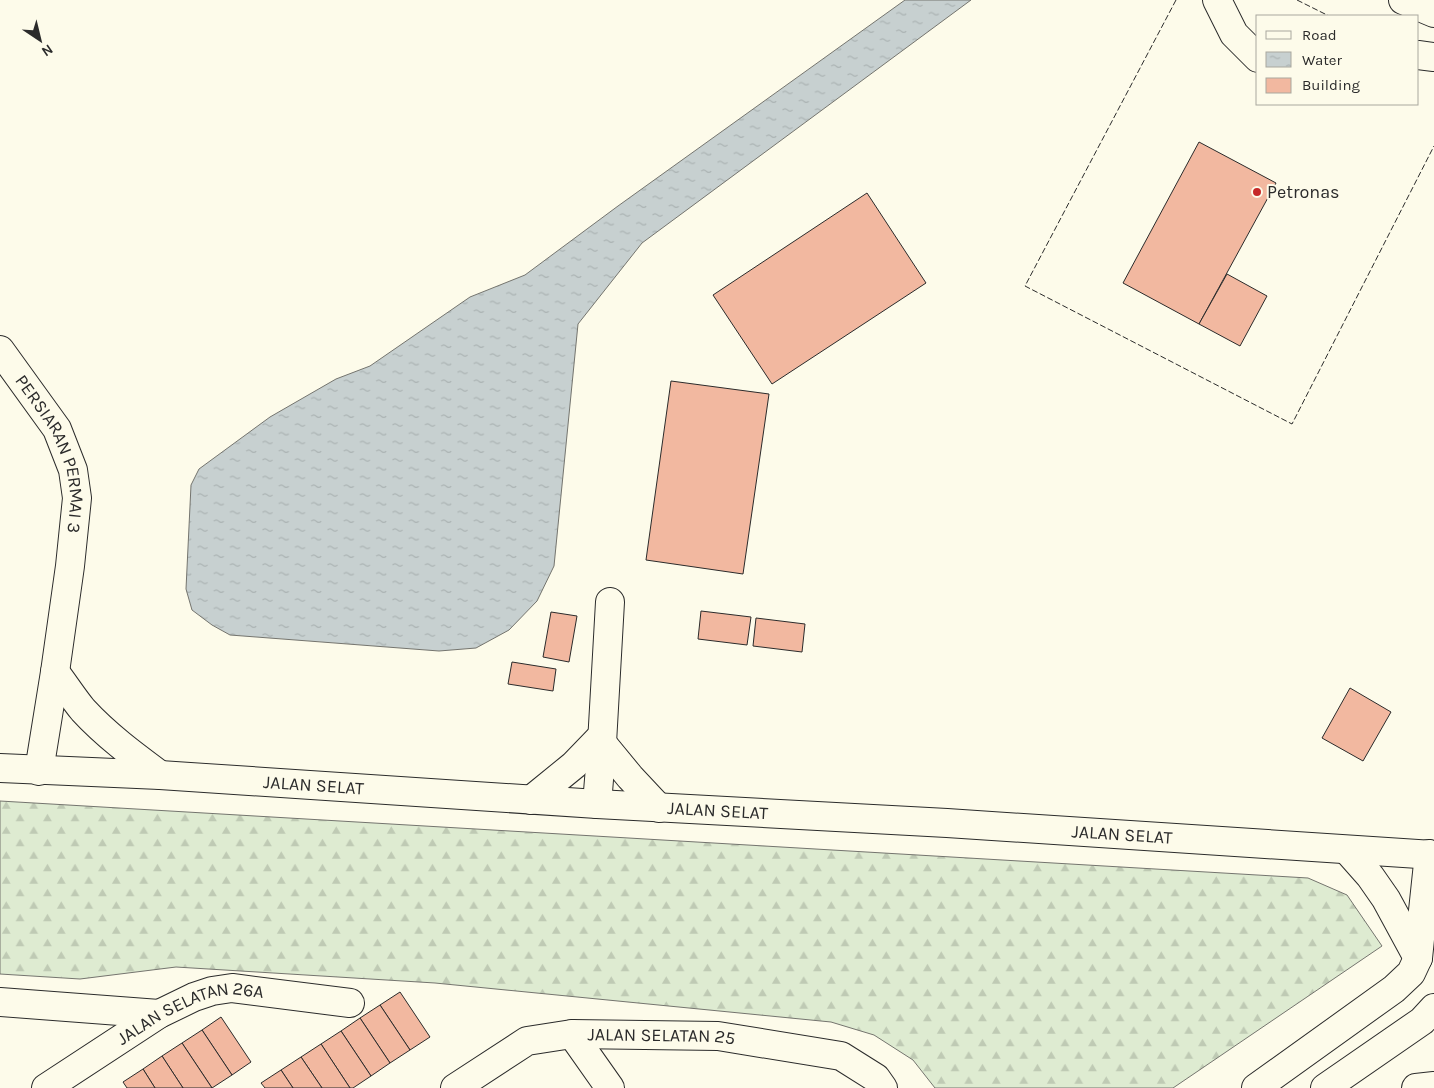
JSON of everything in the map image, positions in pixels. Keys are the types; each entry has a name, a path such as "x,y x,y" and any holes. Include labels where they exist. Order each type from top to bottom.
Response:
{"street":[{"path":"1217,0 1234,34 1256,56"},
{"path":"1403,0 1434,13"},
{"path":"1419,55 1434,57"},
{"name":"PERSIARAN PERMAI 3","path":"0,350 57,429 73,470 77,498 56,672 38,771"},
{"path":"597,804 610,602"},
{"path":"56,672 83,709 106,733 160,775"},
{"path":"531,800 602,740"},
{"path":"602,740 630,777 659,808"},
{"name":"JALAN SELAT","path":"0,768 160,775 659,808 938,823 1431,854"},
{"path":"1347,850 1386,898 1418,958"},
{"path":"1256,1088 1394,989 1411,973 1418,958 1431,854"},
{"name":"JALAN SELATAN 26A","path":"46,1088 158,1014 194,997 212,991 232,988 350,1004"},
{"path":"0,1002 158,1014"},
{"path":"1325,1088 1422,1020 1434,1008"},
{"path":"572,1034 610,1088"},
{"name":"JALAN SELATAN 25","path":"455,1088 527,1041 572,1034 718,1036 841,1056 879,1083"},
{"path":"1416,1088 1434,1086"}],"green space":[{"path":"0,801 1308,878 1347,895 1382,946 1173,1088 935,1088 913,1060 874,1035 831,1022 435,983 176,967 80,979 0,974"}],"water":[{"path":"905,0 971,0 642,243 578,324 554,566 537,601 509,630 476,648 439,651 230,635 212,625 192,610 186,589 191,485 199,469 270,417 336,379 370,366 470,297 525,275"}],"building":[{"path":"1199,142 1276,183 1199,324 1123,283"},
{"path":"867,193 926,283 772,384 713,295"},
{"path":"1227,274 1267,296 1240,346 1199,324"},
{"path":"671,381 769,394 743,574 646,560"},
{"path":"701,611 751,617 747,645 698,639"},
{"path":"551,612 577,616 569,662 543,657"},
{"path":"756,618 805,624 802,652 753,646"},
{"path":"512,662 556,669 553,691 508,684"},
{"path":"1350,688 1391,712 1363,761 1322,738"},
{"path":"400,992 430,1037 410,1050 380,1005"},
{"path":"380,1005 410,1050 390,1063 360,1018"},
{"path":"221,1017 251,1062 232,1075 202,1030"},
{"path":"360,1018 390,1063 371,1076 341,1031"},
{"path":"202,1030 232,1075 212,1088 182,1043"},
{"path":"341,1031 371,1076 353,1088 350,1088 321,1044"},
{"path":"182,1043 212,1088 183,1088 162,1056"},
{"path":"321,1044 350,1088 322,1088 301,1057"},
{"path":"162,1056 183,1088 155,1088 143,1069"},
{"path":"301,1057 322,1088 293,1088 281,1070"},
{"path":"143,1069 155,1088 127,1088 123,1082"},
{"path":"281,1070 293,1088 265,1088 261,1083"}],"fence":[{"path":"1176,0 1025,286 1292,424 1434,146"},
{"path":"1297,0 1327,15"}],"place":[{"name":"Petronas","path":"1257,192"}]}
